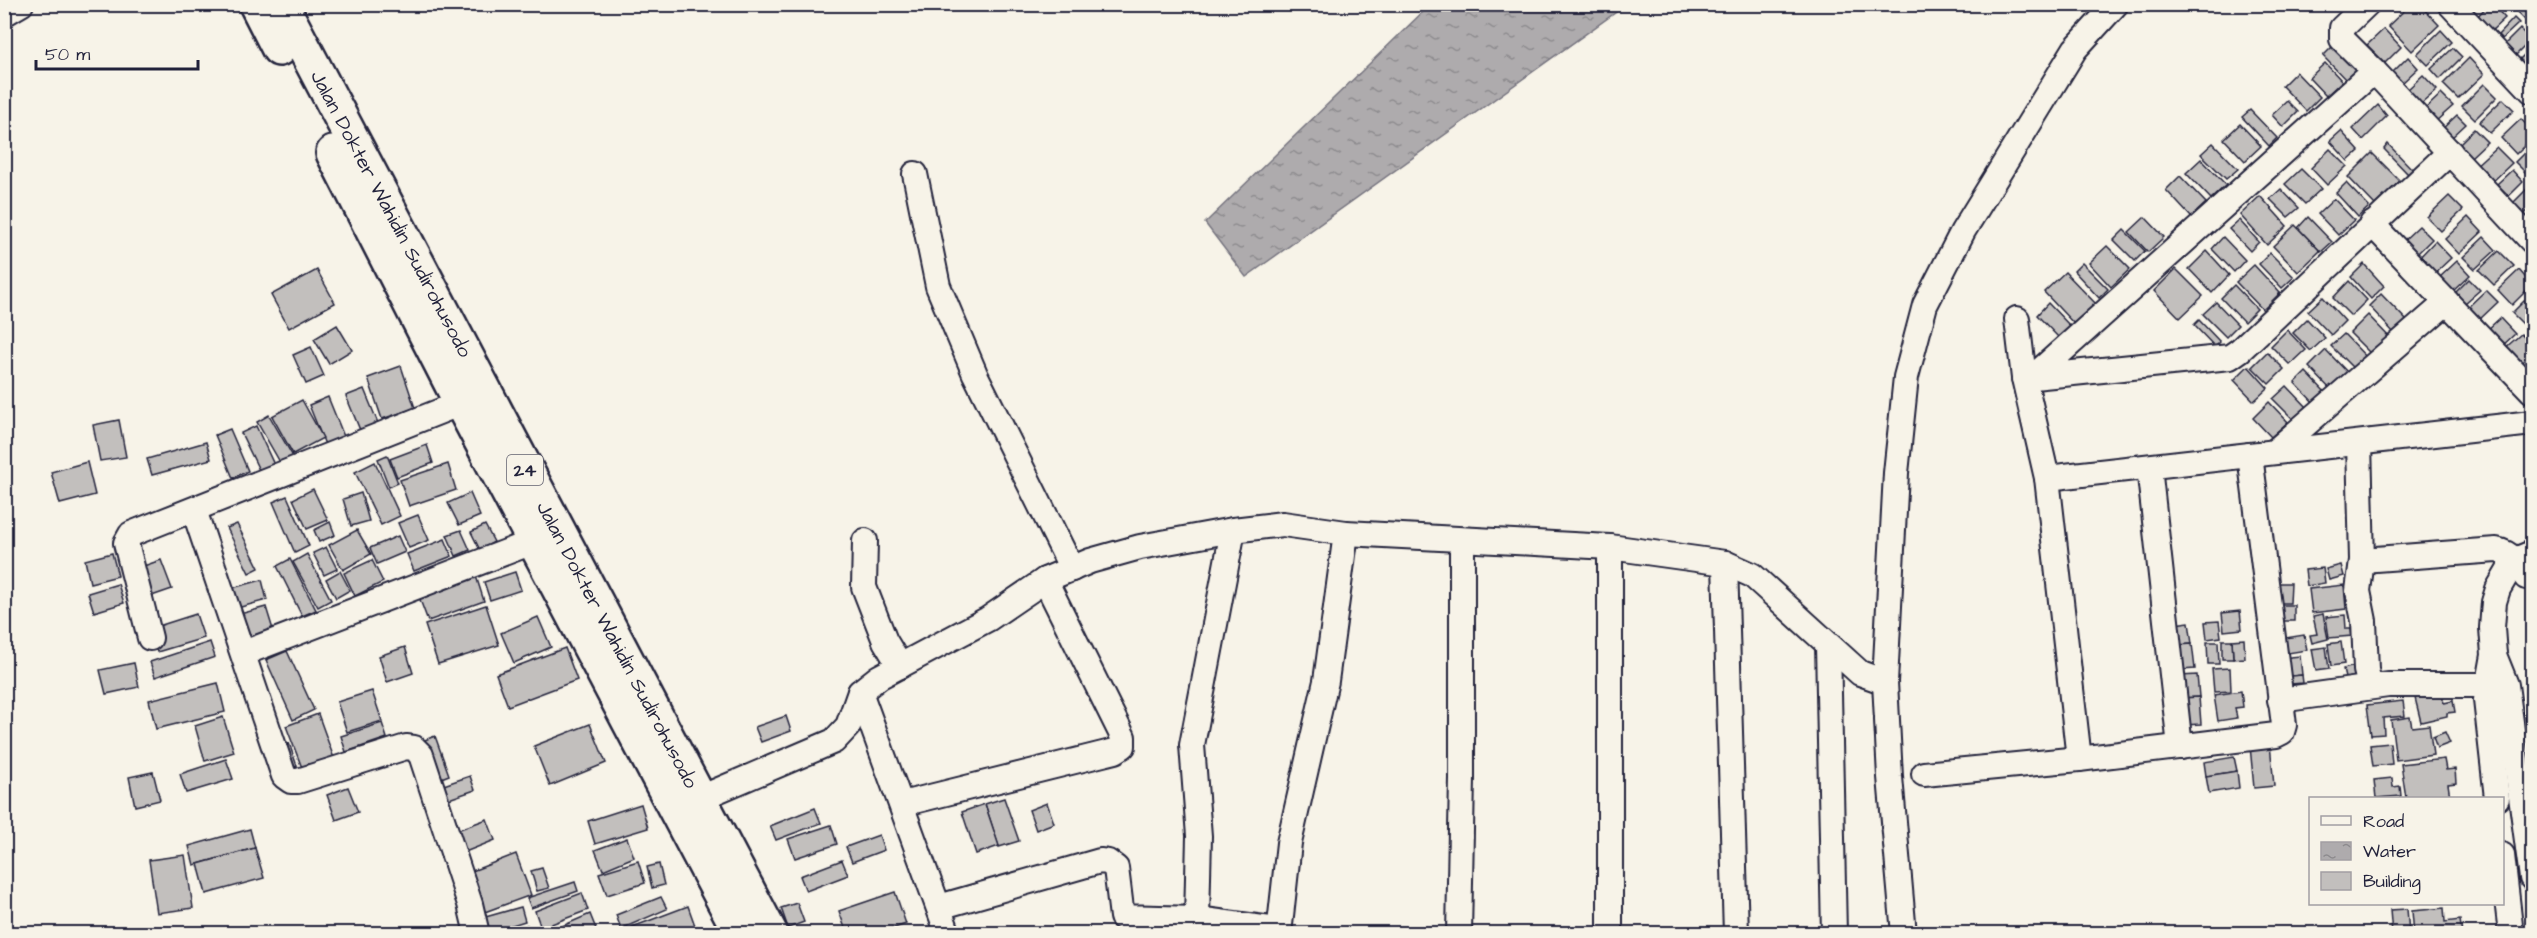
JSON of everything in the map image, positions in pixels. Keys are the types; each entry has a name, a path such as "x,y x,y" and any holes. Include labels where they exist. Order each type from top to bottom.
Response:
{"highway":[{"name":"Jalan Dokter Wahidin Sudirohusodo","path":"256,4 461,403 741,933"},
{"name":"Jalan Dokter Wahidin Sudirohusodo","path":"281,4 698,799 771,933"}],"street":[{"path":"4,14 21,4"},
{"path":"1904,933 1890,777 1885,682 1896,472 1906,377 1925,305 1963,231 2075,49 2116,4"},
{"path":"2367,4 2342,28 2342,39 2374,70 2532,241"},
{"path":"2450,4 2532,91"},
{"path":"2028,378 2374,70"},
{"path":"2028,378 2230,357 2450,152"},
{"path":"915,174 938,286 975,374 1072,569"},
{"path":"2372,224 2532,392"},
{"path":"2274,453 2448,302"},
{"path":"2016,319 2047,478 2079,759"},
{"path":"150,638 126,543 131,534 461,403"},
{"path":"2047,478 2532,423"},
{"path":"2359,442 2362,560 2358,591 2364,621 2366,670 2370,687"},
{"path":"1924,774 2079,759 2279,734 2284,728 2250,455"},
{"path":"2149,467 2180,747"},
{"path":"194,510 284,776 291,781 298,781 406,747 414,748 421,755 470,904 477,933"},
{"path":"698,799 834,741 848,726 860,692 879,677 988,619 1045,580 1090,561 1140,547 1233,530 1283,524 1346,533 1610,547 1725,563 1752,576 1860,673 1885,682"},
{"path":"1197,926 1199,836 1192,745 1233,530"},
{"path":"939,907 1100,861 1108,862 1116,868 1122,917 1197,926 1279,932 1289,843 1326,681 1346,533"},
{"path":"1459,933 1462,778 1462,540"},
{"path":"244,653 535,541"},
{"path":"864,541 864,587 885,641 900,666"},
{"path":"1610,547 1610,933"},
{"path":"2362,560 2496,550 2503,551 2522,569 2498,589 2494,602 2492,628 2497,685 2532,878"},
{"path":"1725,563 1736,933"},
{"path":"902,804 1115,751 1124,746 1123,737 1045,580"},
{"path":"1828,645 1834,933"},
{"path":"2280,700 2388,685 2497,685"},
{"path":"2497,685 2486,700 2497,797"},
{"path":"860,692 948,933"},
{"path":"2504,872 2511,933"}],"water":[{"path":"1430,5 1626,5 1246,277 1205,223"}],"building":[{"path":"2411,4 2419,4 2439,25 2412,51 2388,26"},
{"path":"2489,4 2492,4 2505,18 2488,34 2474,20"},
{"path":"2521,4 2532,4 2532,15 2526,21 2515,10"},
{"path":"2514,18 2519,23 2502,39 2498,35"},
{"path":"2384,29 2401,47 2385,63 2367,45"},
{"path":"2520,29 2531,40 2516,55 2505,44"},
{"path":"2441,30 2452,42 2428,65 2417,54"},
{"path":"2333,46 2356,70 2346,80 2323,56"},
{"path":"2532,47 2532,66 2528,70 2519,60"},
{"path":"2453,48 2462,57 2440,79 2431,69"},
{"path":"2408,57 2418,68 2401,84 2391,74"},
{"path":"2469,58 2484,74 2458,99 2443,84"},
{"path":"2325,63 2342,81 2326,96 2309,78"},
{"path":"2296,72 2320,97 2306,111 2282,86"},
{"path":"2423,75 2437,90 2420,105 2406,91"},
{"path":"2484,84 2497,97 2475,119 2462,106"},
{"path":"2441,94 2453,106 2435,122 2424,110"},
{"path":"2503,99 2514,110 2490,133 2479,122"},
{"path":"2287,101 2298,112 2283,127 2272,115"},
{"path":"2378,105 2387,116 2363,140 2353,129"},
{"path":"2250,110 2277,138 2269,146 2242,117"},
{"path":"2457,115 2466,124 2449,140 2441,130"},
{"path":"2521,119 2532,131 2532,138 2516,154 2501,138"},
{"path":"2240,124 2261,146 2245,161 2224,139"},
{"path":"2474,129 2487,142 2471,157 2459,144"},
{"path":"2341,131 2359,151 2348,161 2330,141"},
{"path":"2213,143 2238,169 2226,179 2201,154"},
{"path":"2388,144 2413,170 2409,175 2384,149"},
{"path":"2532,145 2532,179 2515,162"},
{"path":"2496,147 2512,163 2489,185 2473,168"},
{"path":"2330,149 2347,166 2327,185 2311,168"},
{"path":"2372,153 2400,181 2375,205 2348,177"},
{"path":"2201,159 2226,185 2211,199 2186,173"},
{"path":"2301,169 2321,189 2305,204 2285,184"},
{"path":"2512,170 2523,182 2509,196 2497,184"},
{"path":"2180,176 2206,203 2191,217 2166,190"},
{"path":"2346,183 2369,207 2358,217 2336,193"},
{"path":"2530,186 2532,206 2524,215 2513,203"},
{"path":"2281,189 2299,208 2288,217 2270,199"},
{"path":"2260,196 2287,226 2267,245 2240,215"},
{"path":"2449,196 2463,210 2441,231 2427,217"},
{"path":"2334,199 2354,220 2338,235 2318,214"},
{"path":"2145,217 2164,237 2148,252 2129,232"},
{"path":"2308,217 2332,242 2321,252 2298,228"},
{"path":"2468,217 2482,232 2459,254 2445,239"},
{"path":"2239,220 2259,242 2250,251 2229,229"},
{"path":"2295,225 2320,251 2298,272 2273,246"},
{"path":"2419,226 2432,239 2416,255 2403,241"},
{"path":"2124,230 2145,251 2135,261 2114,240"},
{"path":"2223,237 2245,260 2234,272 2212,249"},
{"path":"2484,237 2496,250 2475,269 2463,257"},
{"path":"2435,241 2451,258 2432,276 2417,260"},
{"path":"2107,246 2130,269 2111,287 2089,263"},
{"path":"2207,251 2229,275 2212,293 2189,269"},
{"path":"2499,251 2514,266 2494,285 2479,270"},
{"path":"2270,253 2294,277 2282,288 2259,264"},
{"path":"2457,261 2470,275 2452,292 2439,278"},
{"path":"2082,263 2108,289 2099,298 2074,271"},
{"path":"2364,264 2384,286 2371,299 2351,277"},
{"path":"2254,265 2280,293 2263,310 2236,282"},
{"path":"2176,269 2203,296 2180,318 2154,291"},
{"path":"317,270 335,303 289,328 271,295"},
{"path":"2519,270 2532,285 2512,305 2498,290"},
{"path":"2065,272 2097,305 2075,325 2044,292"},
{"path":"2469,279 2480,290 2465,303 2455,293"},
{"path":"2349,281 2367,300 2351,316 2333,298"},
{"path":"2234,285 2257,309 2244,322 2221,298"},
{"path":"2486,290 2498,302 2479,320 2467,308"},
{"path":"2532,293 2532,318 2524,325 2512,313"},
{"path":"2381,294 2407,321 2394,333 2369,306"},
{"path":"2323,297 2345,321 2331,335 2308,311"},
{"path":"2216,302 2238,325 2226,337 2203,314"},
{"path":"2048,303 2071,327 2059,338 2037,315"},
{"path":"2368,315 2392,340 2374,357 2350,333"},
{"path":"2500,318 2515,334 2501,347 2486,331"},
{"path":"2307,319 2325,338 2311,351 2293,333"},
{"path":"2199,320 2220,342 2215,347 2194,325"},
{"path":"337,325 352,350 329,364 314,339"},
{"path":"2287,330 2306,350 2290,365 2271,346"},
{"path":"2344,334 2371,362 2359,374 2331,346"},
{"path":"2521,334 2532,345 2532,352 2519,365 2504,349"},
{"path":"311,347 324,376 306,384 293,355"},
{"path":"2326,350 2351,376 2334,393 2309,367"},
{"path":"2267,352 2284,369 2269,384 2252,367"},
{"path":"401,366 415,408 382,419 368,378"},
{"path":"2248,366 2268,388 2254,401 2234,380"},
{"path":"2306,372 2326,393 2315,404 2295,383"},
{"path":"2287,386 2307,407 2293,419 2273,399"},
{"path":"364,389 378,423 360,430 346,396"},
{"path":"328,397 345,439 326,447 309,405"},
{"path":"302,400 323,438 293,454 272,416"},
{"path":"2269,402 2288,422 2271,437 2253,418"},
{"path":"269,415 296,462 284,469 257,422"},
{"path":"119,420 126,457 100,461 93,425"},
{"path":"256,426 275,467 261,474 241,433"},
{"path":"230,429 248,471 233,478 215,435"},
{"path":"206,442 211,459 152,475 147,459"},
{"path":"427,445 433,463 397,477 390,459"},
{"path":"387,455 398,483 389,487 378,459"},
{"path":"87,462 95,495 60,504 51,472"},
{"path":"375,462 400,516 381,525 355,472"},
{"path":"448,464 456,490 409,506 400,480"},
{"path":"313,489 328,520 307,529 293,499"},
{"path":"361,493 369,521 351,526 343,499"},
{"path":"470,493 480,516 459,525 448,503"},
{"path":"287,496 309,546 295,553 273,502"},
{"path":"418,515 429,540 409,548 398,523"},
{"path":"330,522 335,535 319,542 314,530"},
{"path":"237,524 259,568 249,573 227,528"},
{"path":"485,525 494,542 480,550 471,532"},
{"path":"357,530 371,554 343,570 329,545"},
{"path":"461,530 470,550 456,556 447,535"},
{"path":"398,536 405,552 377,564 370,548"},
{"path":"445,539 452,556 414,571 407,554"},
{"path":"326,547 337,569 324,575 313,553"},
{"path":"112,553 118,576 90,583 85,560"},
{"path":"307,554 331,600 318,607 293,562"},
{"path":"290,559 316,610 302,616 277,566"},
{"path":"161,560 172,589 146,598 135,569"},
{"path":"372,560 383,582 355,596 344,573"},
{"path":"2341,565 2344,576 2329,580 2326,569"},
{"path":"2323,568 2325,583 2307,586 2305,570"},
{"path":"340,571 350,590 336,598 326,579"},
{"path":"515,572 521,590 490,600 484,582"},
{"path":"476,576 484,601 428,621 419,597"},
{"path":"262,580 267,600 237,608 232,588"},
{"path":"2277,583 2291,583 2290,603 2277,603"},
{"path":"118,584 124,603 94,612 88,593"},
{"path":"2344,585 2346,609 2312,613 2309,589"},
{"path":"486,605 499,645 438,664 425,625"},
{"path":"2276,605 2294,605 2294,621 2276,621"},
{"path":"266,607 274,633 248,640 240,614"},
{"path":"2240,611 2242,629 2224,631 2222,613"},
{"path":"196,614 204,638 157,652 149,629"},
{"path":"2323,614 2328,639 2312,643 2310,635 2317,634 2313,616"},
{"path":"2345,615 2346,629 2351,629 2352,636 2329,638 2326,617"},
{"path":"538,617 551,647 514,663 501,633"},
{"path":"2219,621 2221,637 2207,639 2205,622"},
{"path":"2189,622 2192,644 2178,645 2175,624"},
{"path":"2304,635 2307,650 2288,653 2285,638"},
{"path":"2244,639 2245,658 2233,659 2232,640"},
{"path":"2222,640 2232,640 2233,659 2222,659"},
{"path":"210,642 215,657 155,677 150,662"},
{"path":"2207,642 2218,642 2219,664 2208,664"},
{"path":"2341,642 2344,664 2331,666 2328,644"},
{"path":"2192,644 2195,669 2181,670 2178,645"},
{"path":"405,647 413,673 387,682 379,656"},
{"path":"2326,647 2329,669 2316,671 2312,649"},
{"path":"565,648 577,680 508,706 496,674"},
{"path":"287,651 314,710 293,720 266,660"},
{"path":"2300,656 2302,675 2283,677 2281,658"},
{"path":"134,663 139,687 106,694 100,670"},
{"path":"2359,665 2362,679 2346,683 2343,669"},
{"path":"2230,668 2231,691 2214,692 2212,669"},
{"path":"2197,675 2199,697 2182,698 2180,676"},
{"path":"2302,675 2303,683 2279,685 2278,677"},
{"path":"218,683 225,712 156,729 149,700"},
{"path":"372,691 382,721 347,732 337,702"},
{"path":"2241,691 2243,707 2235,708 2237,718 2218,721 2214,695"},
{"path":"2441,692 2444,703 2453,701 2455,712 2421,722 2415,698"},
{"path":"2199,697 2201,724 2184,725 2182,698"},
{"path":"2403,701 2405,716 2383,718 2384,734 2371,735 2367,705"},
{"path":"318,714 335,761 304,773 286,726"},
{"path":"786,716 791,731 761,742 755,727"},
{"path":"223,717 234,752 205,761 195,726"},
{"path":"2410,717 2412,727 2429,725 2433,755 2396,760 2391,720"},
{"path":"382,723 387,738 346,752 341,736"},
{"path":"590,724 606,763 550,786 534,746"},
{"path":"2445,732 2450,743 2437,748 2433,737"},
{"path":"435,736 449,775 431,782 417,743"},
{"path":"289,743 297,766 285,771 277,747"},
{"path":"2390,743 2392,764 2373,766 2370,745"},
{"path":"2270,744 2274,786 2254,788 2250,746"},
{"path":"2234,757 2237,771 2206,776 2204,762"},
{"path":"226,759 233,779 186,793 180,774"},
{"path":"2444,759 2446,770 2455,769 2456,783 2448,784 2450,797 2406,797 2401,764"},
{"path":"2237,771 2239,788 2209,793 2206,776"},
{"path":"153,772 160,800 135,806 129,777"},
{"path":"470,776 475,790 440,802 435,788"},
{"path":"2392,778 2393,787 2400,786 2401,796 2376,797 2374,780"},
{"path":"348,787 358,812 336,820 327,795"},
{"path":"1004,798 1019,841 999,847 985,804"},
{"path":"1047,803 1054,823 1036,830 1029,810"},
{"path":"641,804 648,828 595,844 588,821"},
{"path":"985,804 999,846 976,854 962,812"},
{"path":"815,808 821,823 776,840 770,826"},
{"path":"487,819 495,840 460,854 452,832"},
{"path":"831,825 837,844 795,858 788,839"},
{"path":"250,829 255,848 194,865 189,846"},
{"path":"879,835 884,850 852,862 846,847"},
{"path":"627,838 634,857 603,870 595,850"},
{"path":"255,848 264,878 206,894 198,864"},
{"path":"516,854 531,895 482,913 467,873"},
{"path":"185,855 193,908 157,913 149,860"},
{"path":"842,860 848,875 806,891 800,876"},
{"path":"638,861 645,883 607,895 599,873"},
{"path":"659,864 664,885 652,888 647,867"},
{"path":"542,868 549,888 537,891 531,871"},
{"path":"575,882 578,891 531,908 527,898"},
{"path":"895,892 906,924 877,934 847,934 839,911"},
{"path":"582,893 588,910 541,928 535,911"},
{"path":"661,897 667,909 621,929 616,915"},
{"path":"797,903 804,922 788,928 781,908"},
{"path":"688,906 698,934 623,934 622,931"},
{"path":"521,907 525,921 487,933 482,918"},
{"path":"2444,908 2445,922 2460,920 2462,934 2414,934 2412,911"},
{"path":"2407,909 2409,933 2392,934 2390,910"},
{"path":"590,914 598,934 544,934"},
{"path":"527,925 529,934 503,934"}]}
